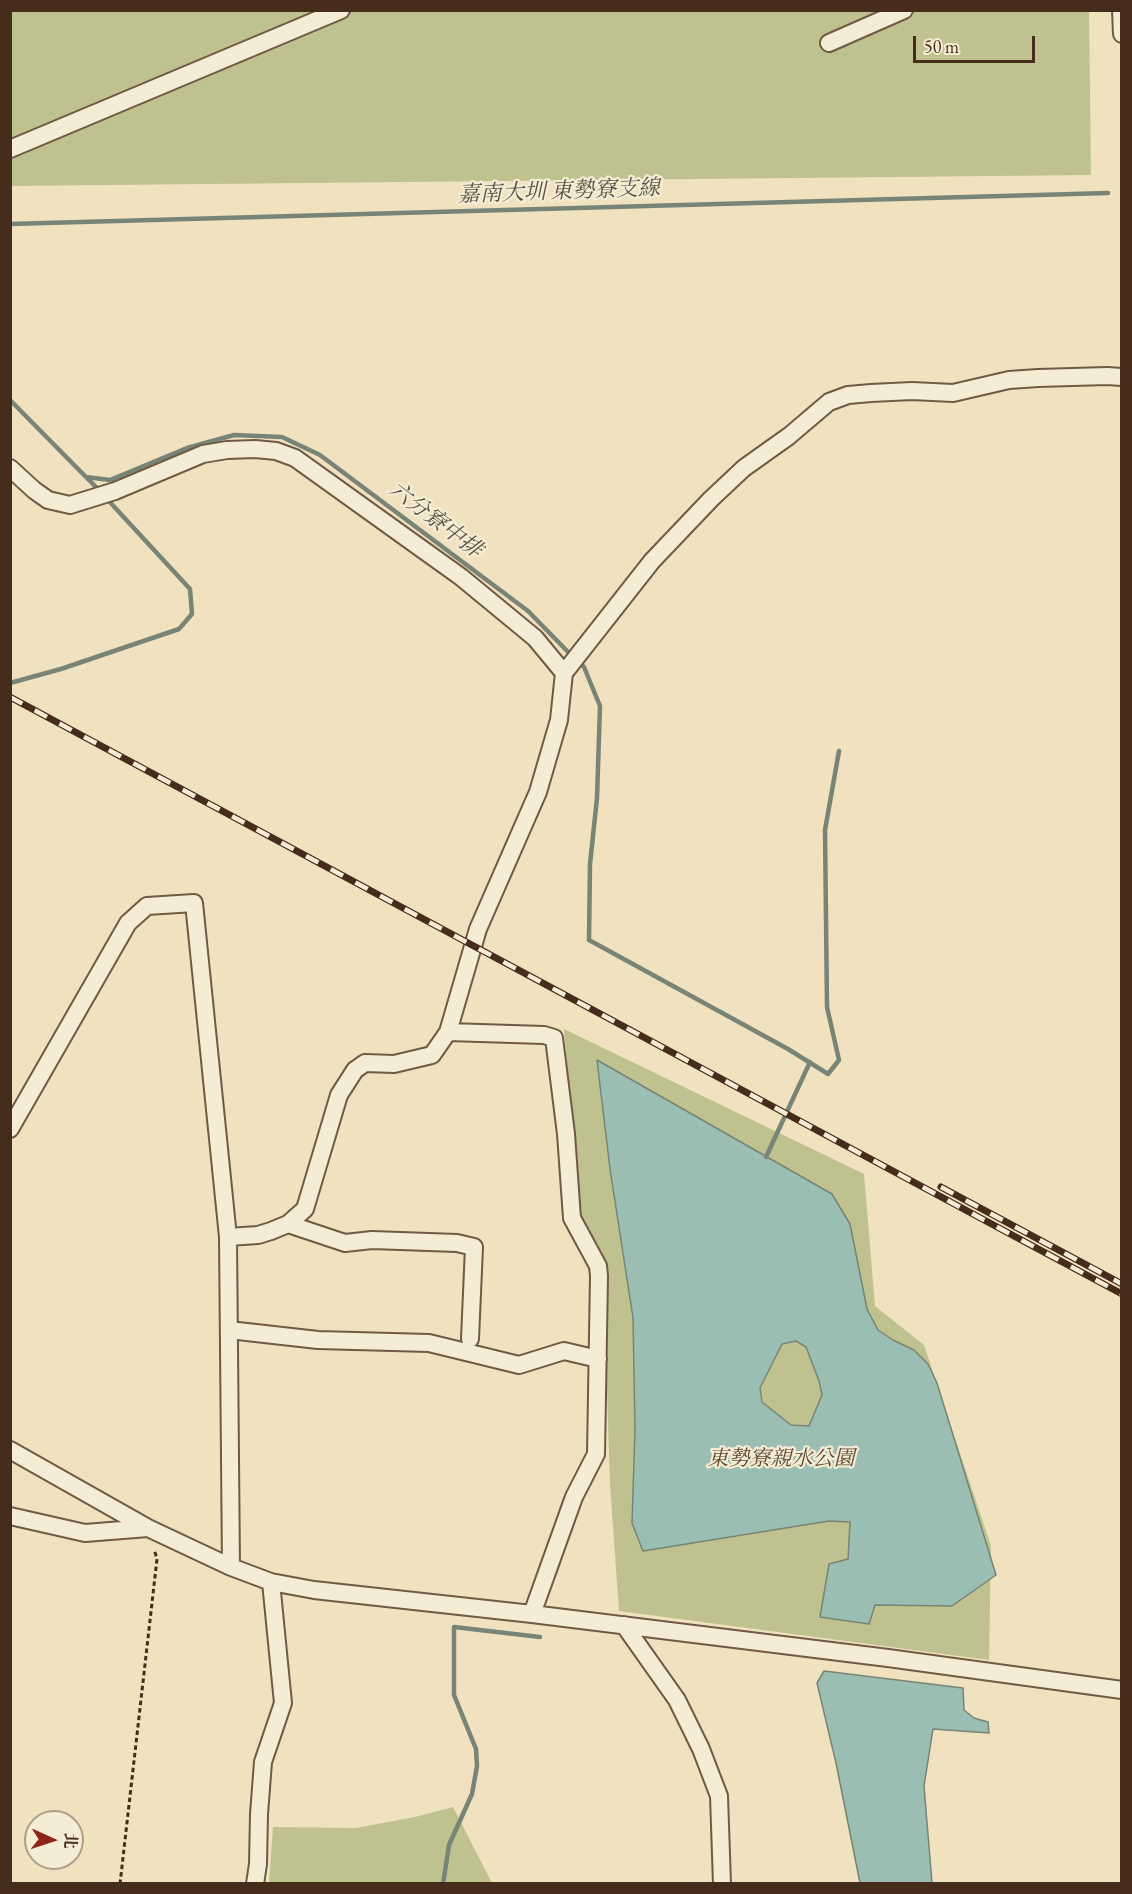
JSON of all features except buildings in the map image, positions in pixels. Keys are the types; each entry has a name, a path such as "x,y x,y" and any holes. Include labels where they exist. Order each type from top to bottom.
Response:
{"street":[{"path":"10,149 341,10"},
{"path":"829,43 904,10"},
{"path":"1121,10 1122,34"},
{"path":"228,1237 258,1235 288,1224 305,1209 339,1095 355,1070 365,1064 394,1064 432,1054 448,1032 478,929 538,792 558,720 566,670 652,561 711,499 744,468 789,436 829,402 848,395 912,391 953,393 1009,381 1038,378 1122,377"},
{"path":"10,468 48,500 70,505 115,492 203,454 227,450 276,451 295,458 461,577 535,638 566,670"},
{"path":"10,1129 128,923 147,906 194,903 228,1237 231,1567"},
{"path":"448,1032 544,1035 554,1038 566,1134 572,1218 598,1266 596,1454 574,1497 532,1614"},
{"path":"288,1224 345,1243 372,1240 457,1243 474,1247 470,1339"},
{"path":"229,1330 318,1340 429,1343 519,1365 564,1352 598,1359"},
{"path":"10,1450 148,1528 231,1567 271,1582 314,1590 900,1659 1122,1690"},
{"path":"10,1516 85,1533 148,1528"},
{"path":"255,1884 263,1762 283,1703 271,1582"},
{"path":"624,1625 677,1700 701,1749 719,1796 722,1884"}],"path":[{"path":"120,1884 157,1559 148,1528"}],"green space":[{"path":"10,11 1089,11 1091,175 11,186"},
{"name":"東勢寮親水公園","path":"564,1029 864,1174 875,1306 924,1345 991,1546 989,1660 619,1611 610,1484 603,1271 580,1216"},
{"path":"453,1807 492,1883 269,1883 273,1827 356,1828"}],"water":[{"name":"東勢寮親水公園","path":"597,1060 832,1194 850,1224 867,1309 878,1330 914,1350 928,1364 937,1383 996,1575 952,1606 875,1605 869,1624 820,1617 829,1564 848,1559 850,1522 829,1521 643,1551 632,1523 635,1430 633,1318 610,1169","holes":["796,1341 806,1347 822,1395 809,1426 791,1425 762,1402 760,1388 782,1344"]},
{"path":"824,1671 963,1688 964,1710 974,1718 988,1722 989,1733 933,1729 924,1786 932,1883 860,1883 817,1683"}],"waterway":[{"name":"嘉南大圳 東勢寮支線","path":"10,224 1108,193"},
{"name":"六分寮中排","path":"10,400 86,477 110,480 187,448 234,435 282,437 320,455 528,611 572,656"},
{"path":"86,477 99,490"},
{"path":"10,683 61,669 179,629 192,614 190,589 107,499"},
{"path":"578,661 584,667 600,706 597,798 590,864 589,940 788,1049 828,1074 839,1060 827,1007 825,830 839,751"},
{"path":"766,1157 810,1062"},
{"path":"443,1884 449,1845 472,1794 477,1766 476,1749 454,1695 454,1627 540,1637"}],"railway":[{"path":"10,697 1122,1294"},
{"path":"941,1187 1122,1284"}]}
